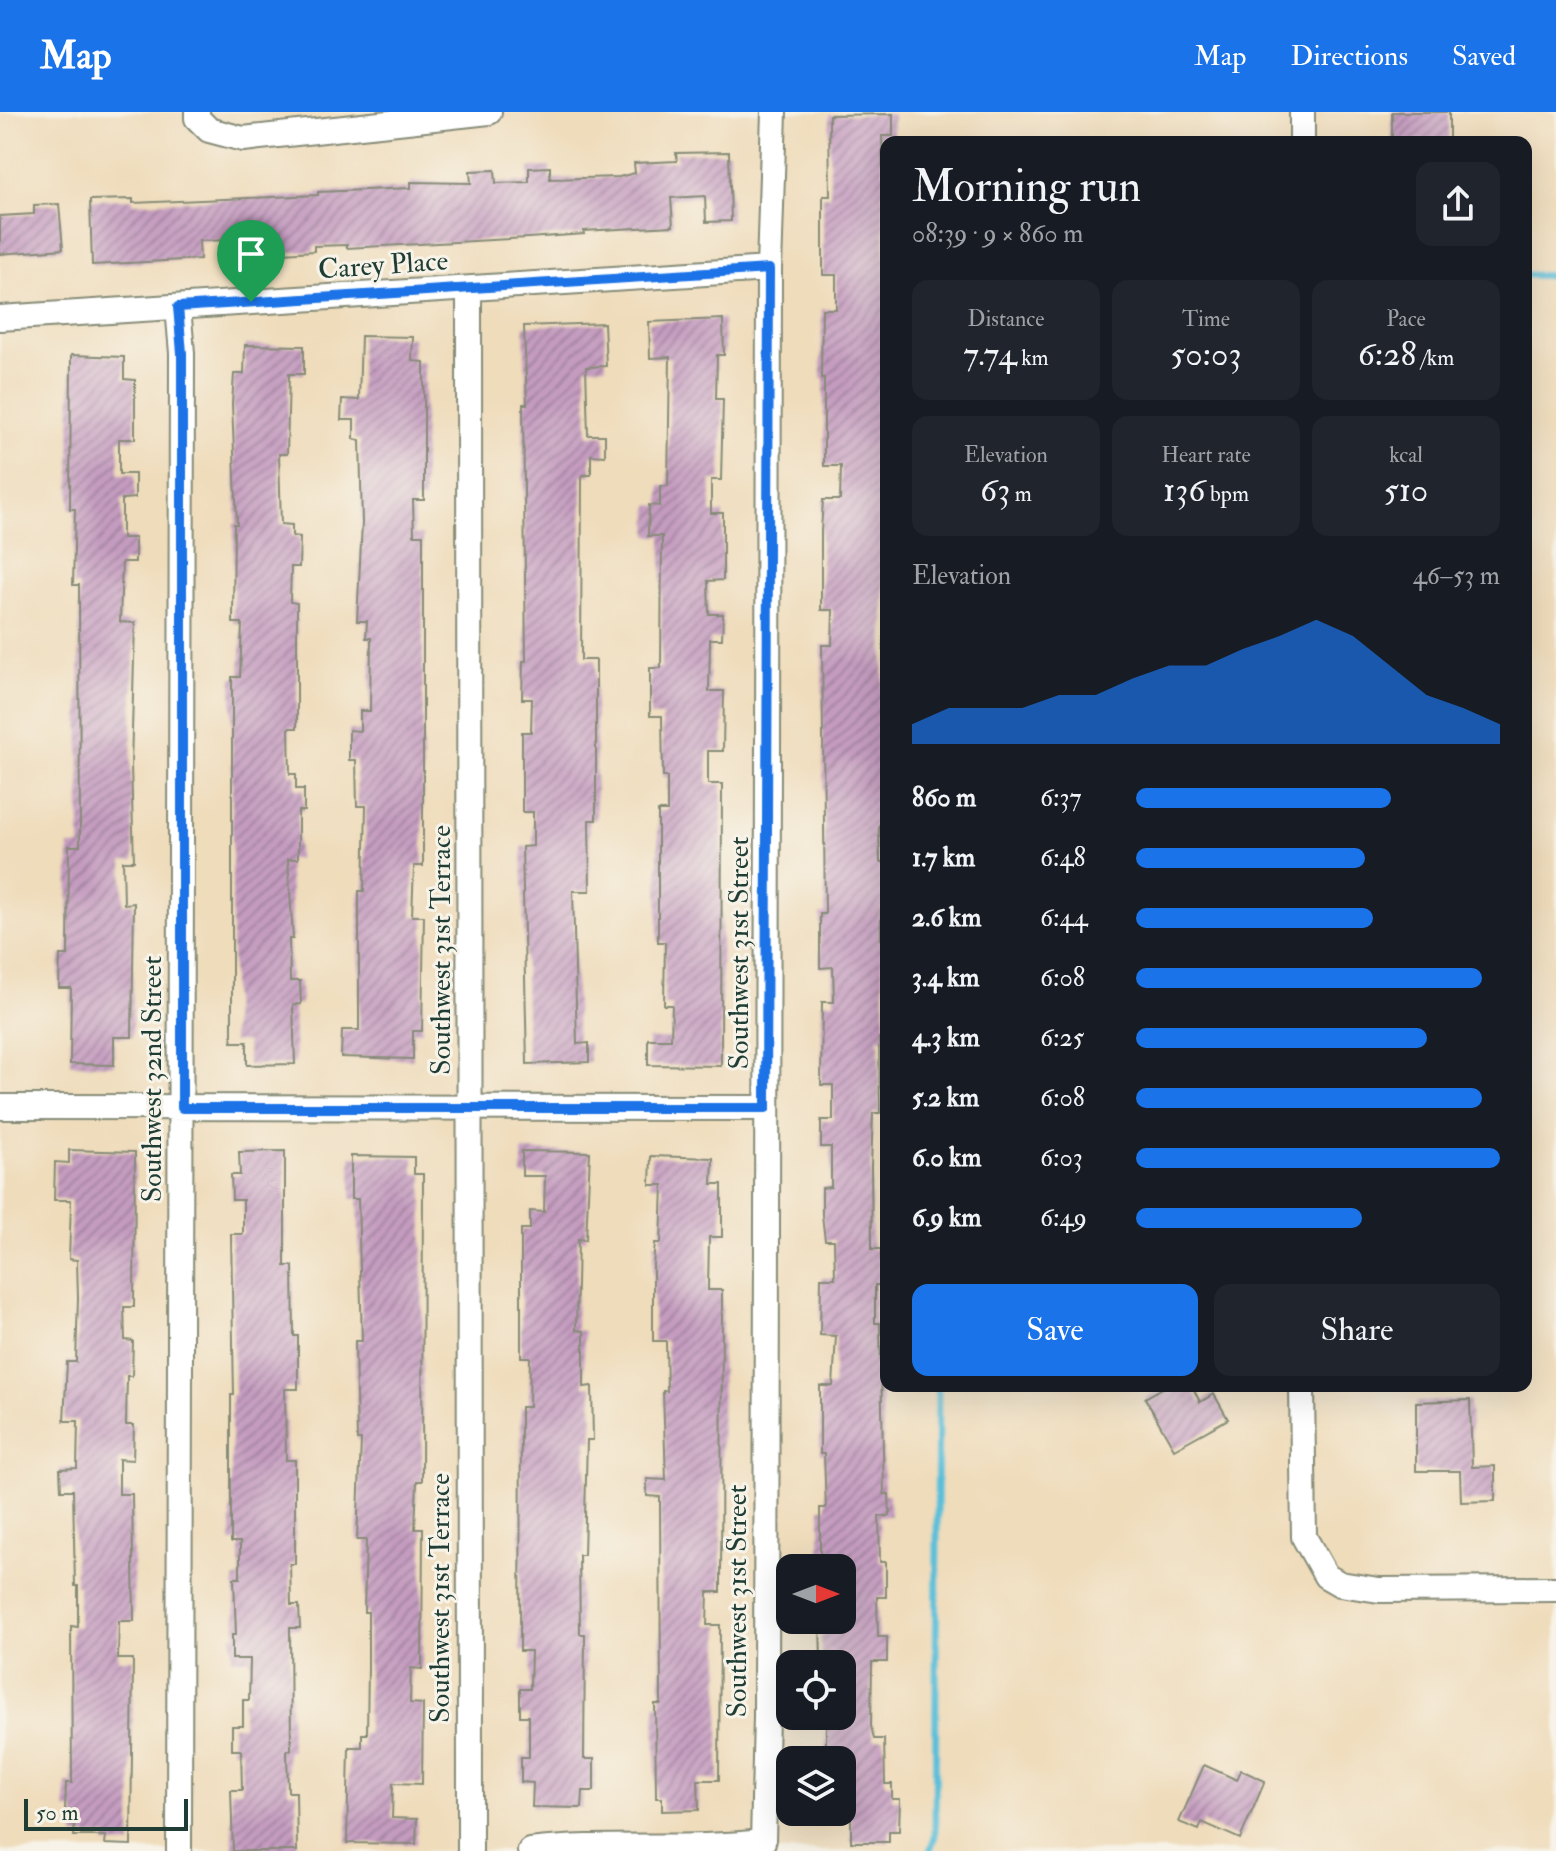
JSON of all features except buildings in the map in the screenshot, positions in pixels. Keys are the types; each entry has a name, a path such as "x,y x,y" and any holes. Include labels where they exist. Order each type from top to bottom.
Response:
{"street":[{"path":"197,112 197,118 209,130 243,139 489,112"},
{"name":"Southwest 31st Street","path":"530,1851 594,1846 720,1847 763,1842 766,1759 769,269 774,112"},
{"path":"1302,112 1302,136"},
{"name":"Carey Place","path":"0,318 769,269"},
{"name":"Southwest 31st Terrace","path":"469,289 470,1851"},
{"name":"Southwest 32nd Street","path":"178,307 182,353 179,1851"},
{"path":"0,1107 766,1108"},
{"path":"1302,1392 1304,1537 1318,1567 1340,1584 1360,1589 1556,1589"}],"waterway":[{"path":"1532,275 1556,276"},
{"path":"930,1851 935,1836 938,1392"}],"route":[{"path":"769,269 769,975 766,1108 182,1108 182,353 178,307 251,302 769,269"}]}
